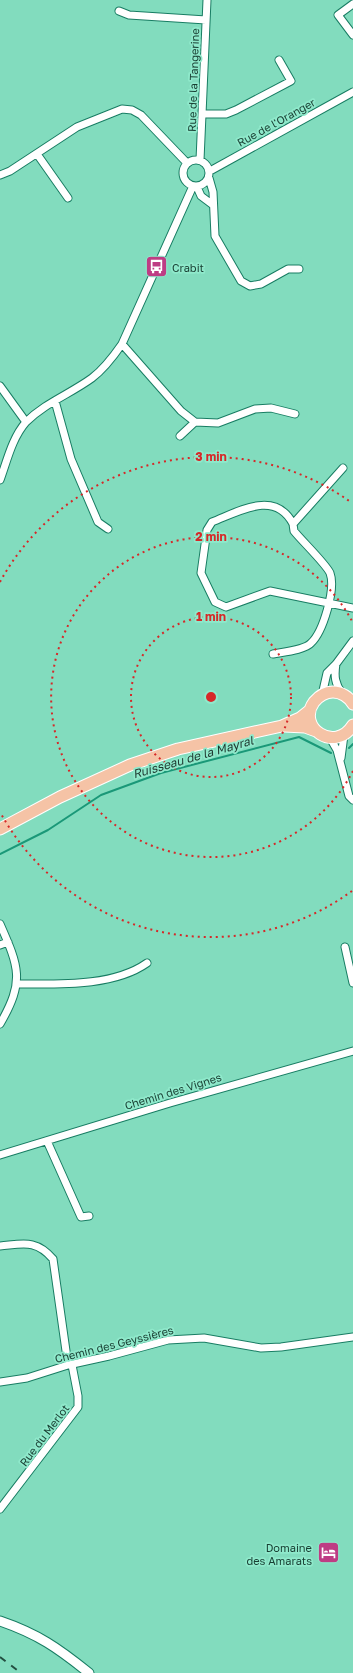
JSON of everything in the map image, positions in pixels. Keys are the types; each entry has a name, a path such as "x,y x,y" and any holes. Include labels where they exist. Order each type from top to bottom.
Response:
{"main road":[{"path":"0,829 60,797 130,765 178,749 282,726 300,718 310,710 313,704 322,695 333,692 344,694 353,703"},
{"path":"310,710 312,725 316,731"},
{"path":"282,726 305,727 330,738 344,735 353,725"},
{"path":"0,824 23,817"}],"street":[{"name":"Rue de la Tangerine","path":"200,160 207,0"},
{"path":"353,4 338,15 353,35"},
{"path":"119,10 129,15 206,20"},
{"path":"203,114 226,114 291,81 279,60"},
{"name":"Rue de l'Oranger","path":"209,175 353,92"},
{"path":"0,175 10,171 77,127 122,109 132,110 141,115 187,163"},
{"path":"37,154 68,198"},
{"path":"213,205 201,196 195,187 187,184 183,176 184,167 187,163 200,160 208,166 213,192 215,236 241,281 250,286 261,284 288,268 299,269"},
{"path":"0,480 12,445 26,422 42,408 92,378 108,363 122,344 195,187 206,182 209,175"},
{"path":"122,344 181,411 195,422 218,423 255,409 271,408 295,414"},
{"path":"0,386 26,422"},
{"path":"55,401 71,459 98,522 108,529"},
{"path":"180,436 195,422"},
{"path":"293,524 343,468"},
{"path":"273,654 304,647 311,644 318,635 329,603 331,584 329,572 294,531 293,524 289,517 281,510 266,504 253,506 212,522 207,530 201,573 203,580 215,602 226,607 270,591 329,603 353,608"},
{"path":"322,695 327,673 336,664 353,641"},
{"path":"336,664 335,680 337,687 344,694"},
{"path":"340,760 344,735"},
{"path":"330,738 337,750 349,796 353,800"},
{"path":"0,924 15,960 17,984 8,1010 0,1024"},
{"path":"0,945 8,942"},
{"path":"345,947 353,983"},
{"path":"17,984 87,983 136,971 147,962"},
{"name":"Chemin des Vignes","path":"0,1155 170,1103 353,1051"},
{"path":"47,1141 81,1217 90,1216"},
{"name":"Rue du Merlot","path":"0,1246 30,1243 48,1253 53,1259 70,1365 78,1396 78,1407 0,1509"},
{"name":"Chemin des Geyssières","path":"0,1382 27,1378 70,1365 175,1339 204,1338 261,1348 282,1347 353,1337"},
{"path":"0,1621 25,1630 45,1640 89,1673"}],"waterway":[{"name":"Ruisseau de la Mayral","path":"0,854 48,830 101,795 161,773 299,737 331,753"},
{"name":"Ruisseau de la Mayral","path":"349,748 353,744"}],"railway":[{"path":"0,1657 21,1673"}],"place":[{"name":"Crabit","path":"157,267"},
{"name":"Domaine des Amarats","path":"328,1553"}]}
